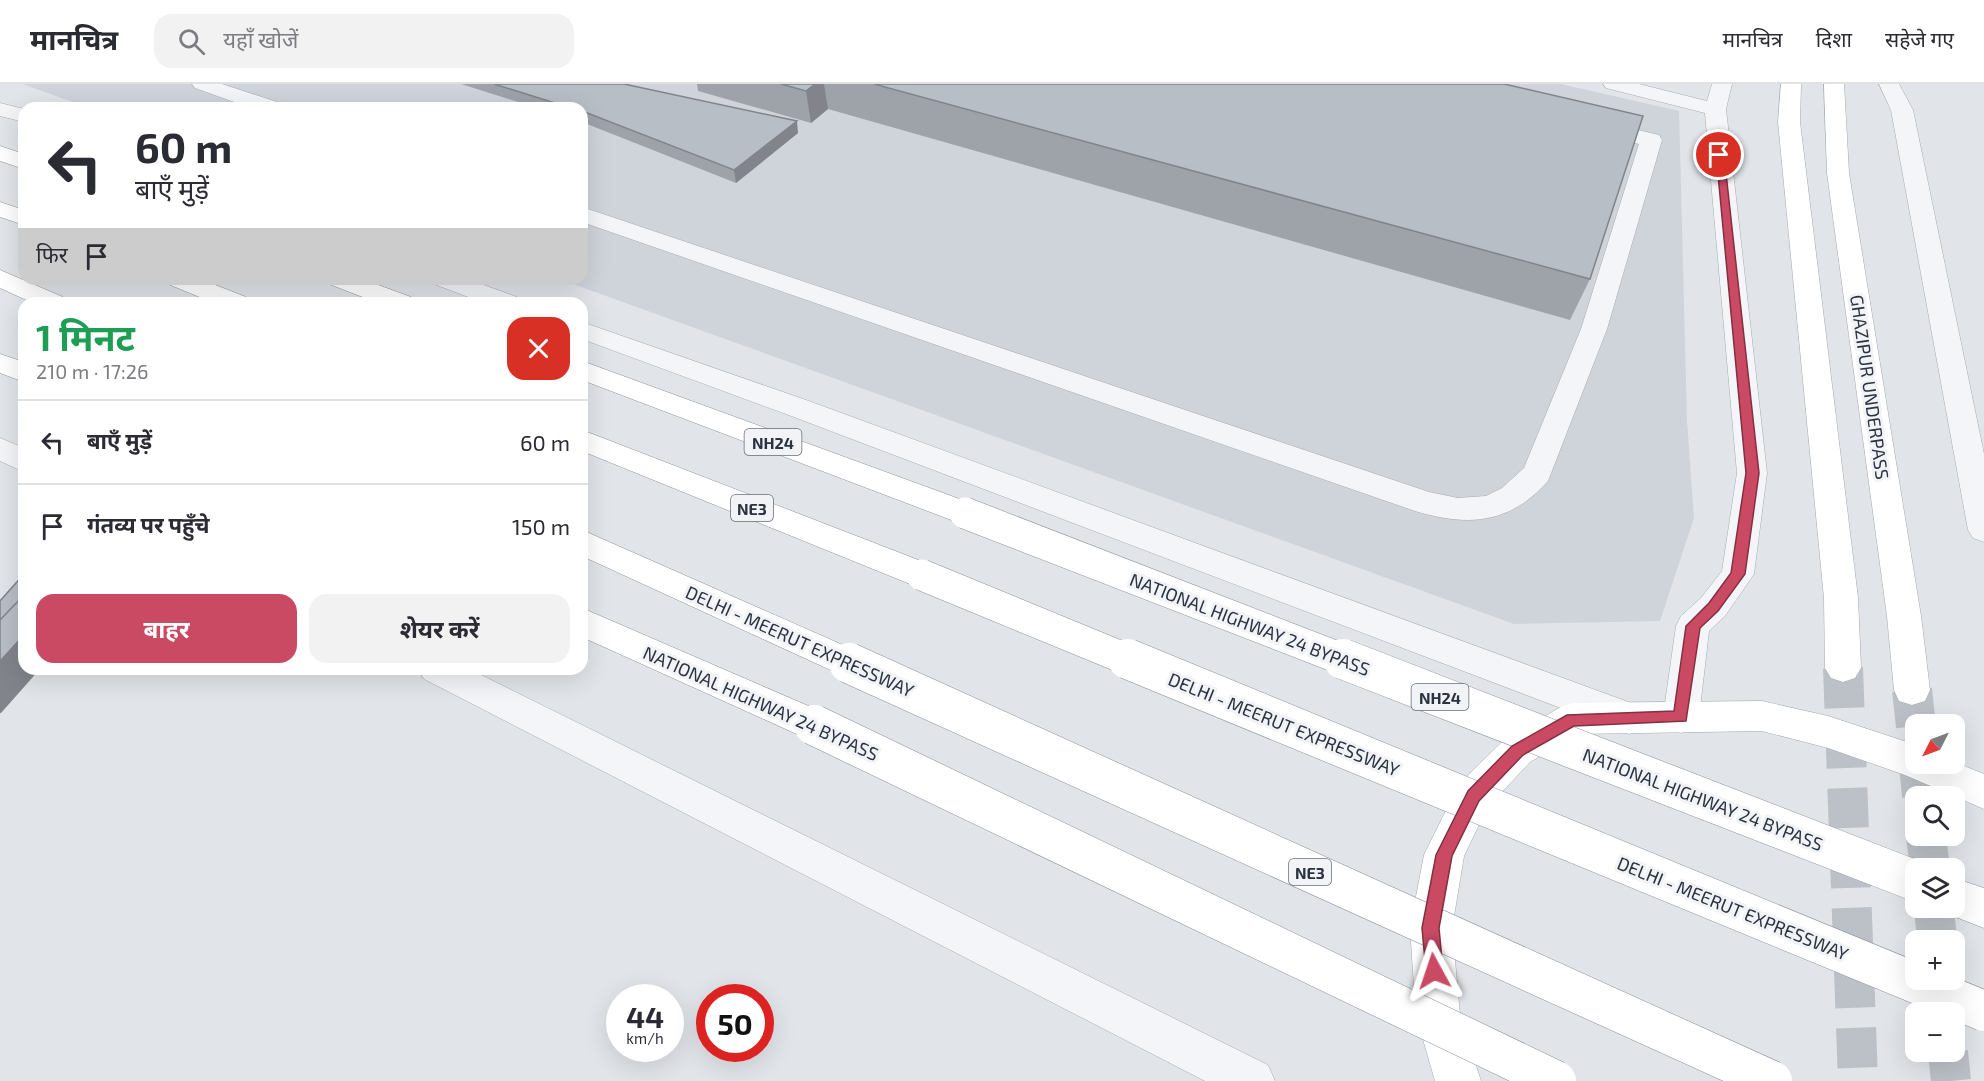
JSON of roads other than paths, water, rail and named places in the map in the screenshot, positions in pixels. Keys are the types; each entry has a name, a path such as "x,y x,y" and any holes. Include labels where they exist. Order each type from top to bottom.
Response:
{"main road":[{"path":"1791,84 1789,122 1841,598 1843,668"},
{"name":"GHAZIPUR UNDERPASS","path":"1834,84 1839,173 1902,604 1912,690"},
{"path":"0,153 18,160"},
{"path":"0,209 18,216"},
{"path":"0,278 41,297"},
{"path":"192,285 222,297"},
{"path":"354,285 386,297"},
{"path":"0,363 18,370"},
{"name":"NATIONAL HIGHWAY 24 BYPASS","path":"588,372 964,513 1905,877"},
{"name":"DELHI - MEERUT EXPRESSWAY","path":"588,442 922,575 1984,1011"},
{"name":"DELHI - MEERUT EXPRESSWAY","path":"588,545 1772,1081"},
{"name":"NATIONAL HIGHWAY 24 BYPASS","path":"588,625 814,725 1556,1081"},
{"path":"1458,1081 1438,1015 1431,928 1444,855 1473,796 1517,751 1572,719 1762,716 1828,732 1905,759"},
{"path":"1942,774 1984,792"},
{"path":"1965,901 1984,908"}],"street":[{"path":"202,84 254,102"},
{"path":"1613,84 1718,97 1752,473 1738,574 1713,607 1693,626 1681,717"},
{"path":"1888,84 1902,110 1984,530"},
{"path":"0,109 18,114"},
{"path":"588,216 1426,503 1452,509 1481,510 1505,502 1524,490 1537,473 1594,329 1651,140 1572,121"},
{"path":"459,285 492,297"},
{"path":"588,332 796,407 1629,718"},
{"path":"0,448 18,457"},
{"path":"448,675 1252,1081"}],"tunnel":[{"path":"1843,668 1858,1081"},
{"path":"1912,690 1915,714"},
{"path":"1920,774 1921,786"},
{"path":"1927,846 1929,858"},
{"path":"1935,918 1936,930"},
{"path":"1949,1062 1951,1081"}]}
